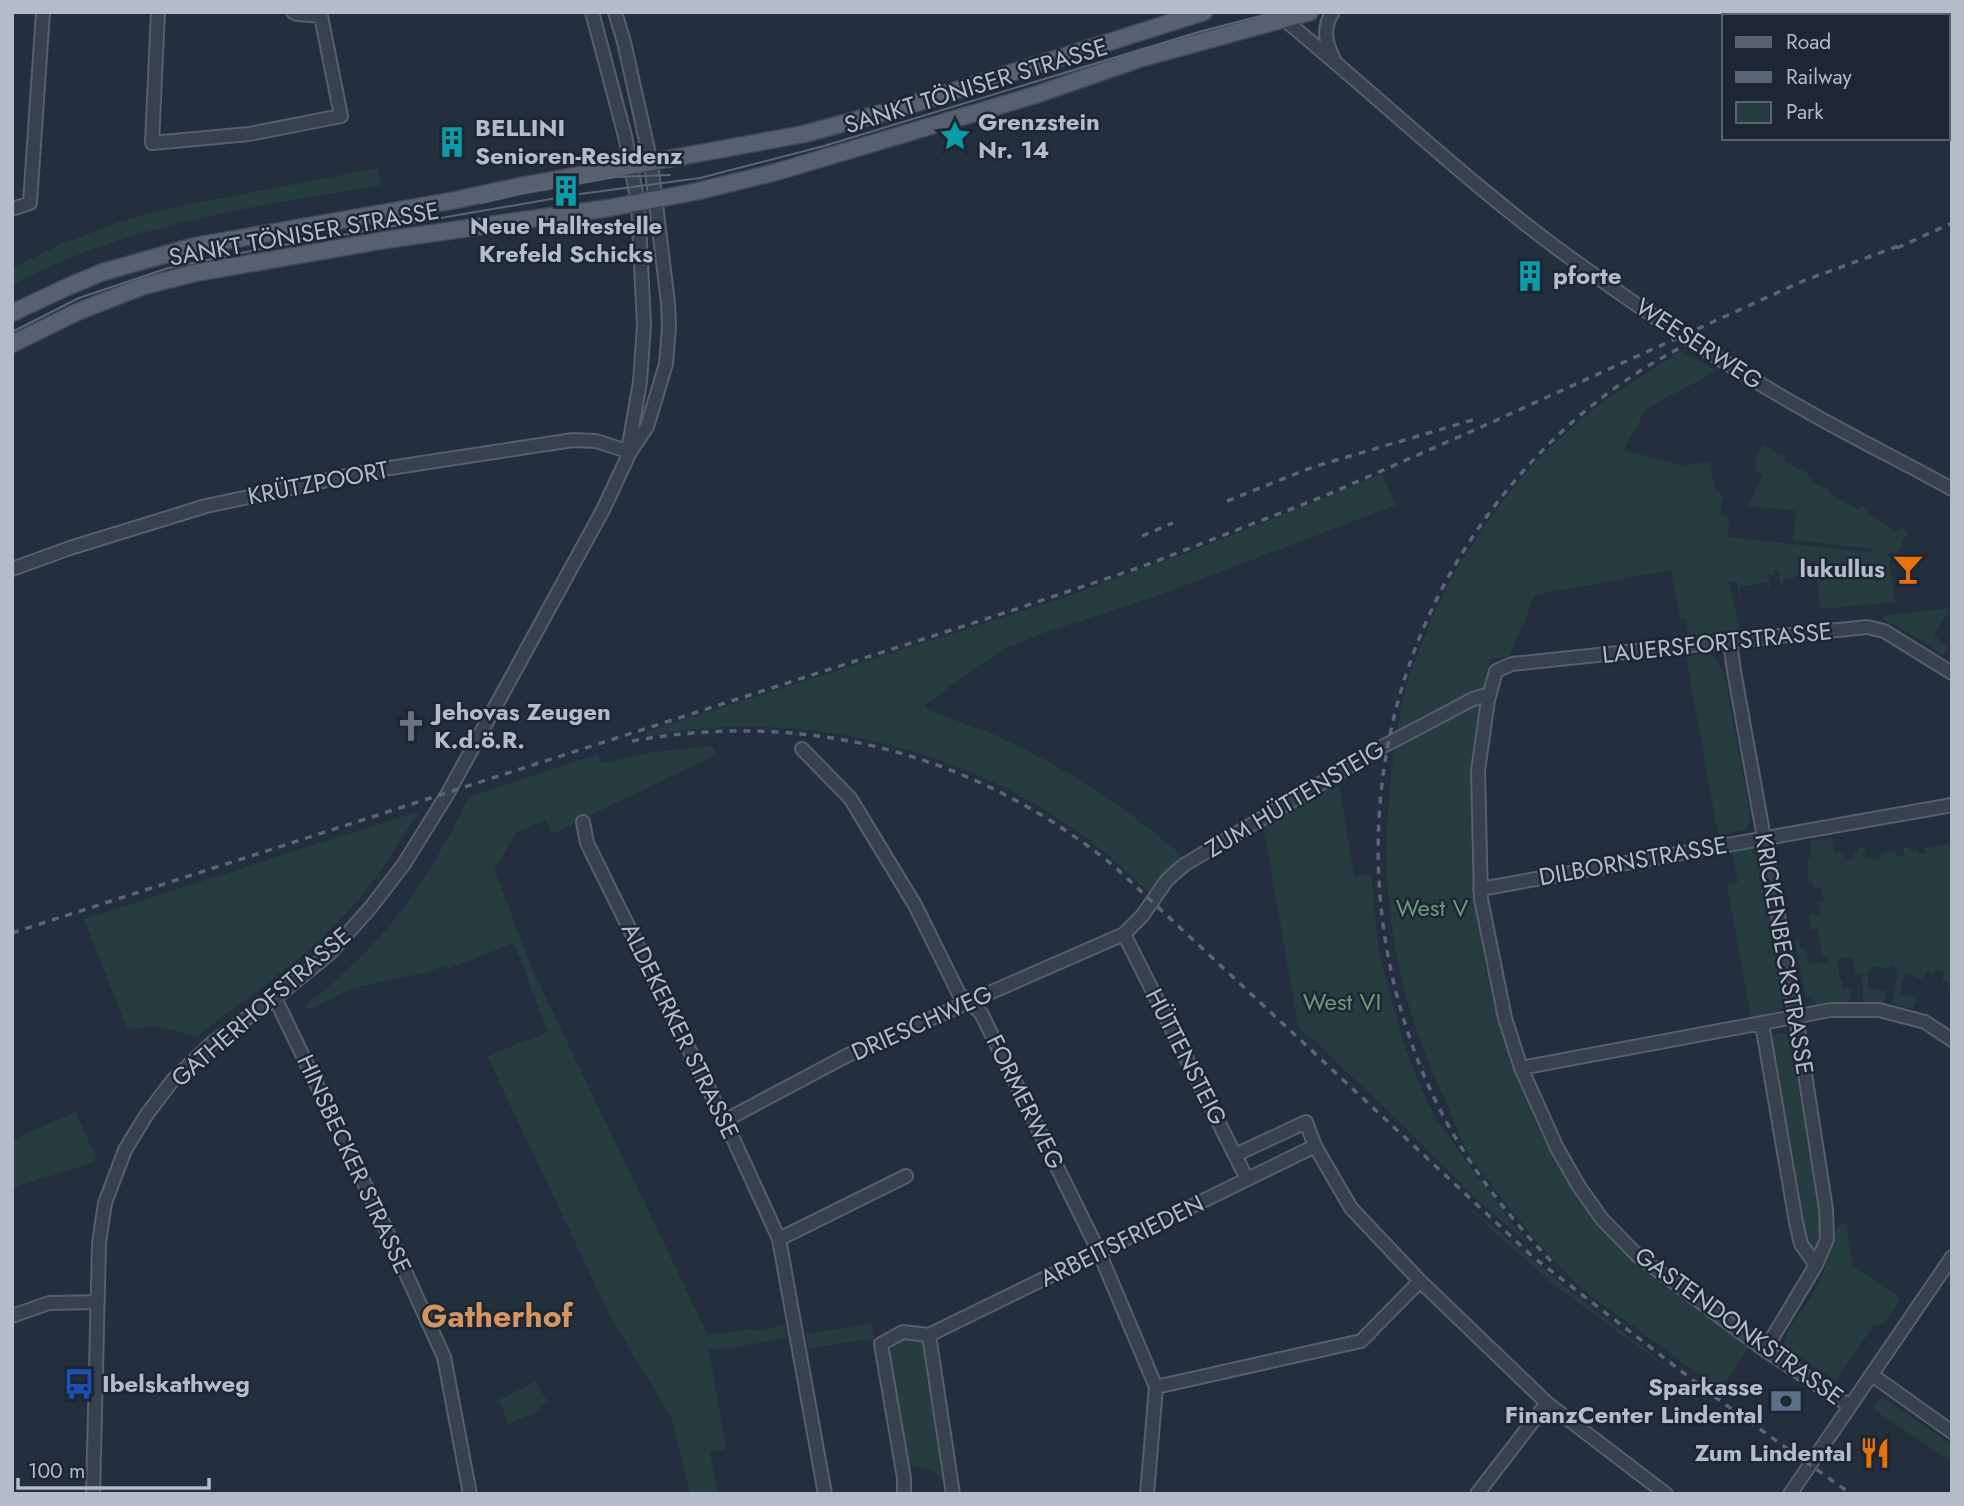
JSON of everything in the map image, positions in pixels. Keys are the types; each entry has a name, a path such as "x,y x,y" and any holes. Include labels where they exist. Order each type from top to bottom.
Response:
{"main road":[{"name":"SANKT TÖNISER STRASSE","path":"12,313 103,272 195,246 804,134 900,108 1204,12"},
{"name":"SANKT TÖNISER STRASSE","path":"12,344 77,312 144,286 195,273 385,240 656,200 776,172 1035,95 1142,58 1279,16 1310,12"}],"street":[{"path":"12,209 30,203 43,12"},
{"path":"158,12 152,143 249,134 341,116 320,16 293,12"},
{"name":"GATHERHOFSTRASSE","path":"592,12 632,166 638,203 644,325 640,382 629,444 630,452"},
{"path":"615,12 651,163 656,200"},
{"path":"1332,12 1328,20 1326,42 1336,63"},
{"name":"WEESERWEG","path":"1279,16 1492,197 1628,299 1692,342 1792,402 1952,489"},
{"name":"GATHERHOFSTRASSE","path":"93,1494 99,1243 105,1203 125,1150 147,1114 173,1080 212,1043 275,998 330,953 372,907 404,864 448,793 603,510 630,452 647,427 666,364 669,327 656,200"},
{"name":"KRÜTZPOORT","path":"12,569 206,506 370,471 573,440 596,441 630,452"},
{"name":"LAUERSFORTSTRASSE","path":"1490,694 1496,671 1512,664 1872,627 1890,634 1952,673"},
{"name":"KRICKENBECKSTRASSE","path":"1730,642 1796,1017 1826,1209 1827,1239 1816,1265 1765,1350"},
{"name":"GASTENDONKSTRASSE","path":"1490,694 1478,771 1480,889 1504,1018 1521,1068 1558,1148 1578,1185 1602,1219 1637,1255 1765,1350 1850,1406"},
{"name":"ZUM HÜTTENSTEIG","path":"1124,934 1142,916 1167,880 1184,865 1378,749 1474,699 1490,694"},
{"name":"FORMERWEG","path":"802,749 850,798 915,905 959,994 982,1013 1099,1252 1156,1387 1147,1494"},
{"name":"DILBORNSTRASSE","path":"1480,889 1952,805"},
{"name":"ALDEKERKER STRASSE","path":"583,822 587,843 779,1239 825,1494"},
{"name":"DRIESCHWEG","path":"724,1121 850,1054 1124,934"},
{"name":"HÜTTENSTEIG","path":"1124,934 1247,1179"},
{"name":"HINSBECKER STRASSE","path":"275,998 444,1357 470,1494"},
{"path":"1521,1068 1831,1010 1879,1010 1925,1022 1952,1040"},
{"name":"KRICKENBECKSTRASSE","path":"1762,1024 1796,1222 1801,1244 1816,1265"},
{"path":"1235,1155 1306,1122 1315,1146 1351,1208 1420,1281 1547,1403 1666,1494"},
{"name":"ARBEITSFRIEDEN","path":"929,1335 1315,1146"},
{"path":"779,1239 906,1176"},
{"path":"1790,1494 1952,1257"},
{"path":"1156,1387 1362,1341 1420,1281"},
{"path":"12,1317 49,1303 98,1302"},
{"path":"904,1494 904,1478 881,1344 903,1332 929,1335 954,1494"},
{"path":"1872,1375 1952,1432"},
{"path":"1477,1494 1547,1403"}],"green space":[{"path":"378,168 381,185 240,210 145,232 54,265 12,286 12,268 59,245 116,223 165,209"},
{"path":"1682,351 1716,371 1646,409 1624,450 1681,465 1710,462 1715,490 1724,497 1721,515 1729,516 1728,537 1873,553 1873,549 1793,540 1796,511 1748,506 1763,475 1754,470 1757,464 1755,458 1762,446 1770,448 1769,450 1786,457 1785,461 1792,466 1808,473 1807,477 1830,490 1829,493 1859,510 1861,506 1870,511 1868,515 1898,532 1901,528 1908,532 1896,555 1897,559 1889,560 1895,602 1821,609 1815,562 1810,563 1812,574 1783,579 1783,586 1778,570 1773,570 1774,574 1768,576 1770,588 1768,589 1767,582 1740,587 1740,598 1737,581 1729,582 1740,631 1689,636 1685,618 1680,618 1671,570 1535,595 1510,656 1490,659 1482,692 1396,738 1406,687 1421,645 1451,580 1488,520 1533,466 1584,417"},
{"path":"1382,474 1396,505 1157,596 1043,633 1011,647 1010,645 924,705 930,711 995,735 1046,760 1119,806 1187,860 1152,895 1101,849 1044,810 992,782 937,759 880,743 822,732 764,727 705,728 647,736 646,732 1057,600 1211,544"},
{"path":"1948,608 1948,613 1934,636 1949,646 1943,655 1884,620 1883,616"},
{"path":"1686,656 1714,656 1725,677 1751,818 1746,830 1718,835"},
{"name":"West V","path":"1477,703 1479,708 1471,814 1477,918 1498,1019 1514,1069 1549,1150 1575,1194 1607,1235 1658,1281 1750,1345 1720,1390 1584,1291 1522,1224 1474,1161 1463,1141 1412,1018 1392,931 1388,887 1389,795 1395,746"},
{"path":"712,746 716,755 552,834 545,820 516,833 494,869 533,971 708,1335 785,1325 787,1338 709,1350 726,1449 710,1452 718,1494 690,1494 672,1419 612,1320 487,1056 548,1032 514,943 448,969 444,966 353,988 308,1010 306,1005 358,959 401,912 436,858 468,797 598,754 602,763 653,752"},
{"name":"West VI","path":"1338,777 1354,876 1371,874 1379,954 1402,1038 1418,1081 1435,1117 1529,1245 1465,1188 1298,1026 1263,823"},
{"path":"420,811 375,878 341,919 281,972 196,1037 158,1026 127,1029 84,919"},
{"path":"1832,837 1835,852 1842,853 1844,861 1854,859 1853,852 1858,851 1857,848 1864,847 1866,858 1871,857 1872,861 1881,859 1881,853 1896,851 1897,857 1904,855 1904,848 1910,847 1911,851 1918,850 1919,854 1926,854 1925,848 1952,844 1952,992 1948,990 1950,984 1942,980 1945,973 1936,969 1933,973 1927,971 1923,979 1905,974 1900,993 1918,998 1913,1009 1892,1004 1898,967 1890,965 1890,969 1871,966 1868,971 1868,989 1886,991 1883,1003 1863,1002 1862,974 1855,974 1853,957 1838,959 1839,978 1843,989 1850,989 1852,1001 1818,1005 1805,995 1795,940 1799,939 1801,949 1806,949 1809,964 1829,964 1827,957 1822,958 1818,929 1811,930 1809,915 1820,913 1819,903 1824,902 1821,887 1814,888 1812,881 1808,881 1807,858 1812,857 1811,840"},
{"path":"1751,849 1760,866 1784,998 1783,1006 1778,1012 1751,1018 1727,885 1738,882 1732,851"},
{"path":"1784,1033 1792,1049 1820,1213 1819,1238 1814,1252 1807,1246 1770,1035"},
{"path":"75,1112 96,1157 94,1162 12,1188 12,1140"},
{"path":"1445,1187 1552,1276 1695,1389 1548,1280"},
{"path":"1846,1223 1853,1265 1901,1299 1884,1324 1874,1325 1836,1381 1783,1345 1792,1324 1821,1277 1838,1225"},
{"path":"871,1323 875,1343 868,1339 808,1349 806,1334"},
{"path":"904,1338 920,1338 925,1347 949,1488 933,1471 923,1467 909,1467 889,1359 894,1346"},
{"path":"535,1381 547,1401 535,1413 509,1424 499,1400"},
{"path":"1881,1397 1952,1444 1952,1462 1873,1409"}],"tram line":[{"path":"12,332 79,298 168,268 261,249 580,194 700,178 824,146 1202,31 1276,12"},
{"path":"481,203 615,177 670,175"}],"railway":[{"path":"1897,248 1952,223"},
{"path":"12,933 1141,567 1322,497 1803,281 1904,244"},
{"path":"1551,1261 1510,1215 1473,1166 1442,1114 1417,1058 1393,981 1381,903 1379,824 1388,747 1407,672 1436,600 1476,531 1526,468 1562,431 1623,382 1690,343"},
{"path":"1227,501 1313,467 1476,419"},
{"path":"1142,536 1173,523"},
{"path":"632,741 698,733 763,731 826,737 888,750 948,769 1006,795 1062,828 1115,867 1533,1257 1715,1397 1851,1494"}],"place":[{"name":"Grenzstein Nr. 14","path":"955,136"},
{"name":"BELLINI Senioren-Residenz","path":"452,142"},
{"name":"Neue Halltestelle Krefeld Schicks","path":"566,191"},
{"name":"pforte","path":"1530,276"},
{"name":"lukullus","path":"1908,569"},
{"name":"Jehovas Zeugen K.d.ö.R.","path":"411,726"},
{"name":"Ibelskathweg","path":"79,1384"},
{"name":"Sparkasse FinanzCenter Lindental","path":"1786,1401"},
{"name":"Zum Lindental","path":"1875,1453"}],"district":[{"name":"Gatherhof","path":"497,1316"}]}
